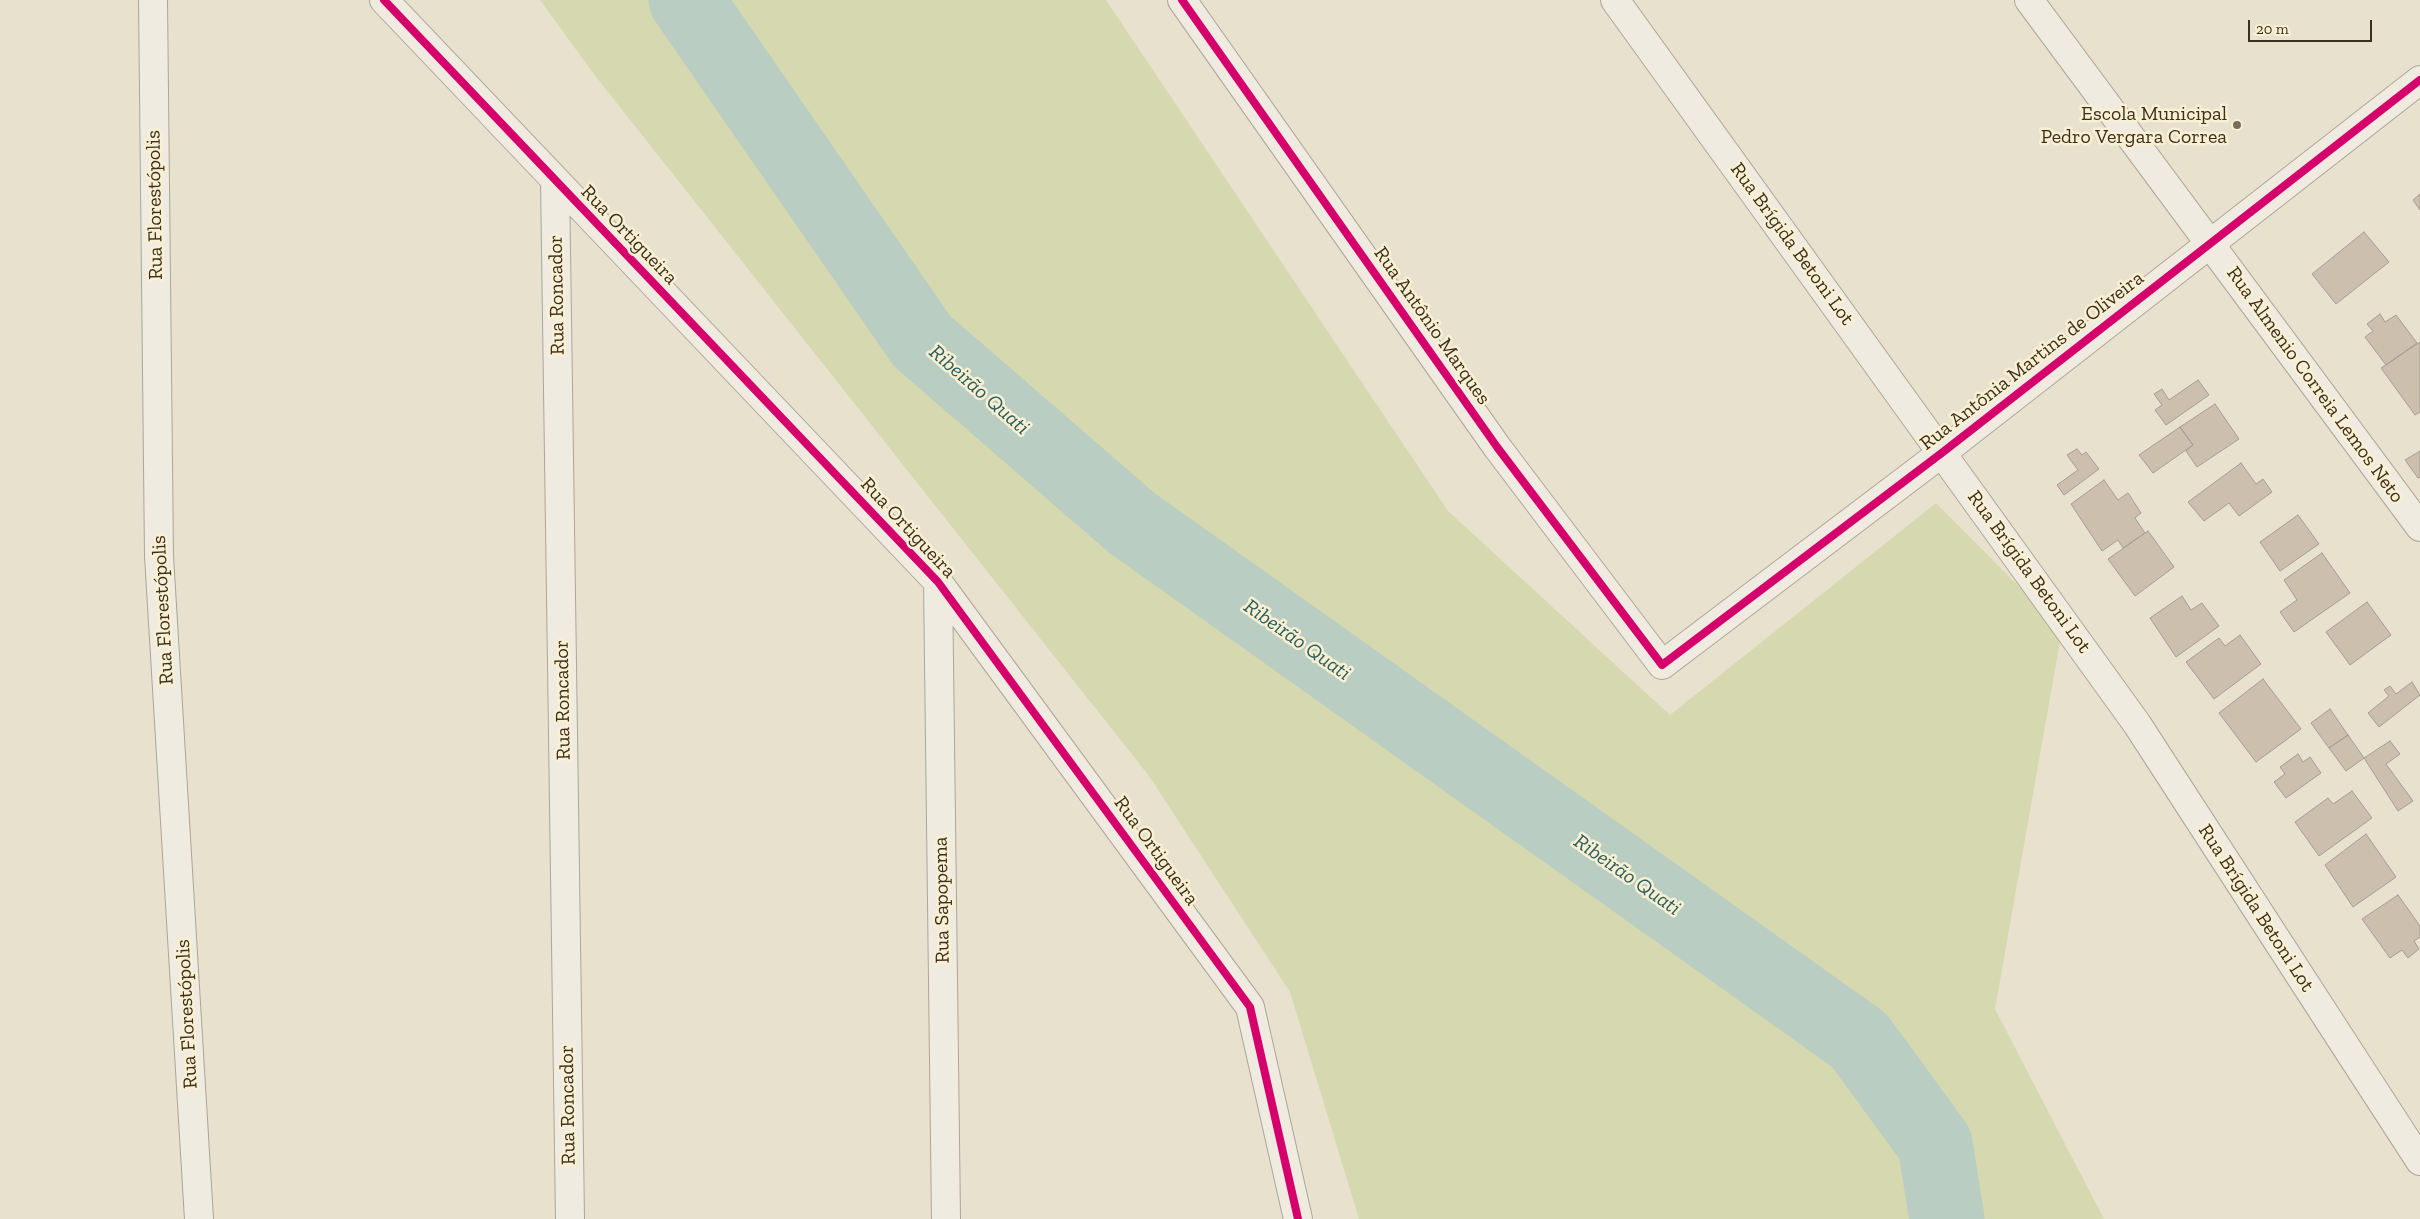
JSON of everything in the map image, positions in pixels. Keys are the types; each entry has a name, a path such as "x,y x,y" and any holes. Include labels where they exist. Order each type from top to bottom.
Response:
{"street":[{"name":"Rua Florestópolis","path":"153,0 159,556 199,1219"},
{"name":"Rua Ortigueira","path":"384,0 938,582 1250,1006 1298,1219"},
{"name":"Rua Antônio Marques","path":"1182,0 1497,447 1662,666"},
{"name":"Rua Brígida Betoni Lot","path":"1615,0 1943,452 2137,724 2420,1160"},
{"name":"Rua Almenio Correia Lemos Neto","path":"2029,0 2420,527"},
{"name":"Rua Antônia Martins de Oliveira","path":"1662,666 1943,452 2420,80"},
{"name":"Rua Roncador","path":"555,180 570,1219"},
{"name":"Rua Sapopema","path":"938,582 946,1219"}],"green space":[{"path":"540,0 1106,0 1448,511 1670,715 1936,503 2062,630 1995,1009 2104,1219 1359,1219 1290,992 1149,776 593,73"}],"building":[{"path":"2420,194 2420,210 2413,200"},
{"path":"2364,232 2389,262 2336,304 2312,274"},
{"path":"2380,314 2385,322 2396,315 2417,343 2386,365 2365,337 2373,331 2367,324"},
{"path":"2420,342 2420,412 2415,415 2381,368"},
{"path":"2198,380 2209,395 2166,425 2155,410 2162,405 2154,394 2162,389 2169,400"},
{"path":"2215,404 2239,439 2197,467 2186,451 2193,445 2180,427"},
{"path":"2180,427 2193,445 2153,473 2139,455"},
{"path":"2077,449 2082,455 2086,452 2099,469 2064,495 2057,485 2078,470 2067,455"},
{"path":"2420,451 2420,477 2418,478 2405,460"},
{"path":"2241,463 2256,484 2263,479 2272,492 2239,516 2229,503 2204,521 2188,502"},
{"path":"2104,480 2118,500 2128,493 2141,513 2135,518 2145,533 2123,548 2118,540 2102,551 2071,504"},
{"path":"2298,515 2319,544 2280,571 2260,542"},
{"path":"2148,531 2174,567 2135,596 2108,559"},
{"path":"2322,553 2350,593 2294,632 2280,612 2297,600 2284,580"},
{"path":"2182,596 2191,610 2202,603 2219,626 2176,657 2150,618"},
{"path":"2367,602 2391,635 2350,665 2326,632"},
{"path":"2240,635 2261,664 2214,699 2186,662 2219,638 2225,646"},
{"path":"2263,679 2301,729 2256,762 2219,713"},
{"path":"2412,682 2420,695 2379,727 2368,713 2389,696 2384,690 2390,686 2396,694"},
{"path":"2330,709 2348,735 2329,748 2311,723"},
{"path":"2348,735 2364,758 2346,771 2329,748"},
{"path":"2390,741 2400,754 2386,764 2413,801 2398,811 2364,758"},
{"path":"2298,754 2303,762 2310,757 2321,773 2286,798 2274,782 2285,774 2280,767"},
{"path":"2352,791 2372,818 2319,856 2295,822 2328,798 2333,804"},
{"path":"2366,834 2396,877 2353,907 2325,865"},
{"path":"2398,895 2420,926 2420,937 2414,941 2419,949 2408,958 2402,950 2390,958 2362,919"}],"waterway":[{"name":"Ribeirão Quati","path":"686,0 922,341 1132,523 1859,1040 1935,1144 1947,1219"}],"cycle path":[{"path":"384,0 938,582 1250,1007 1298,1219"},
{"path":"1182,0 1497,447 1662,665 1943,452 2420,80"}],"place":[{"name":"Escola Municipal Pedro Vergara Correa","path":"2237,125"}]}
